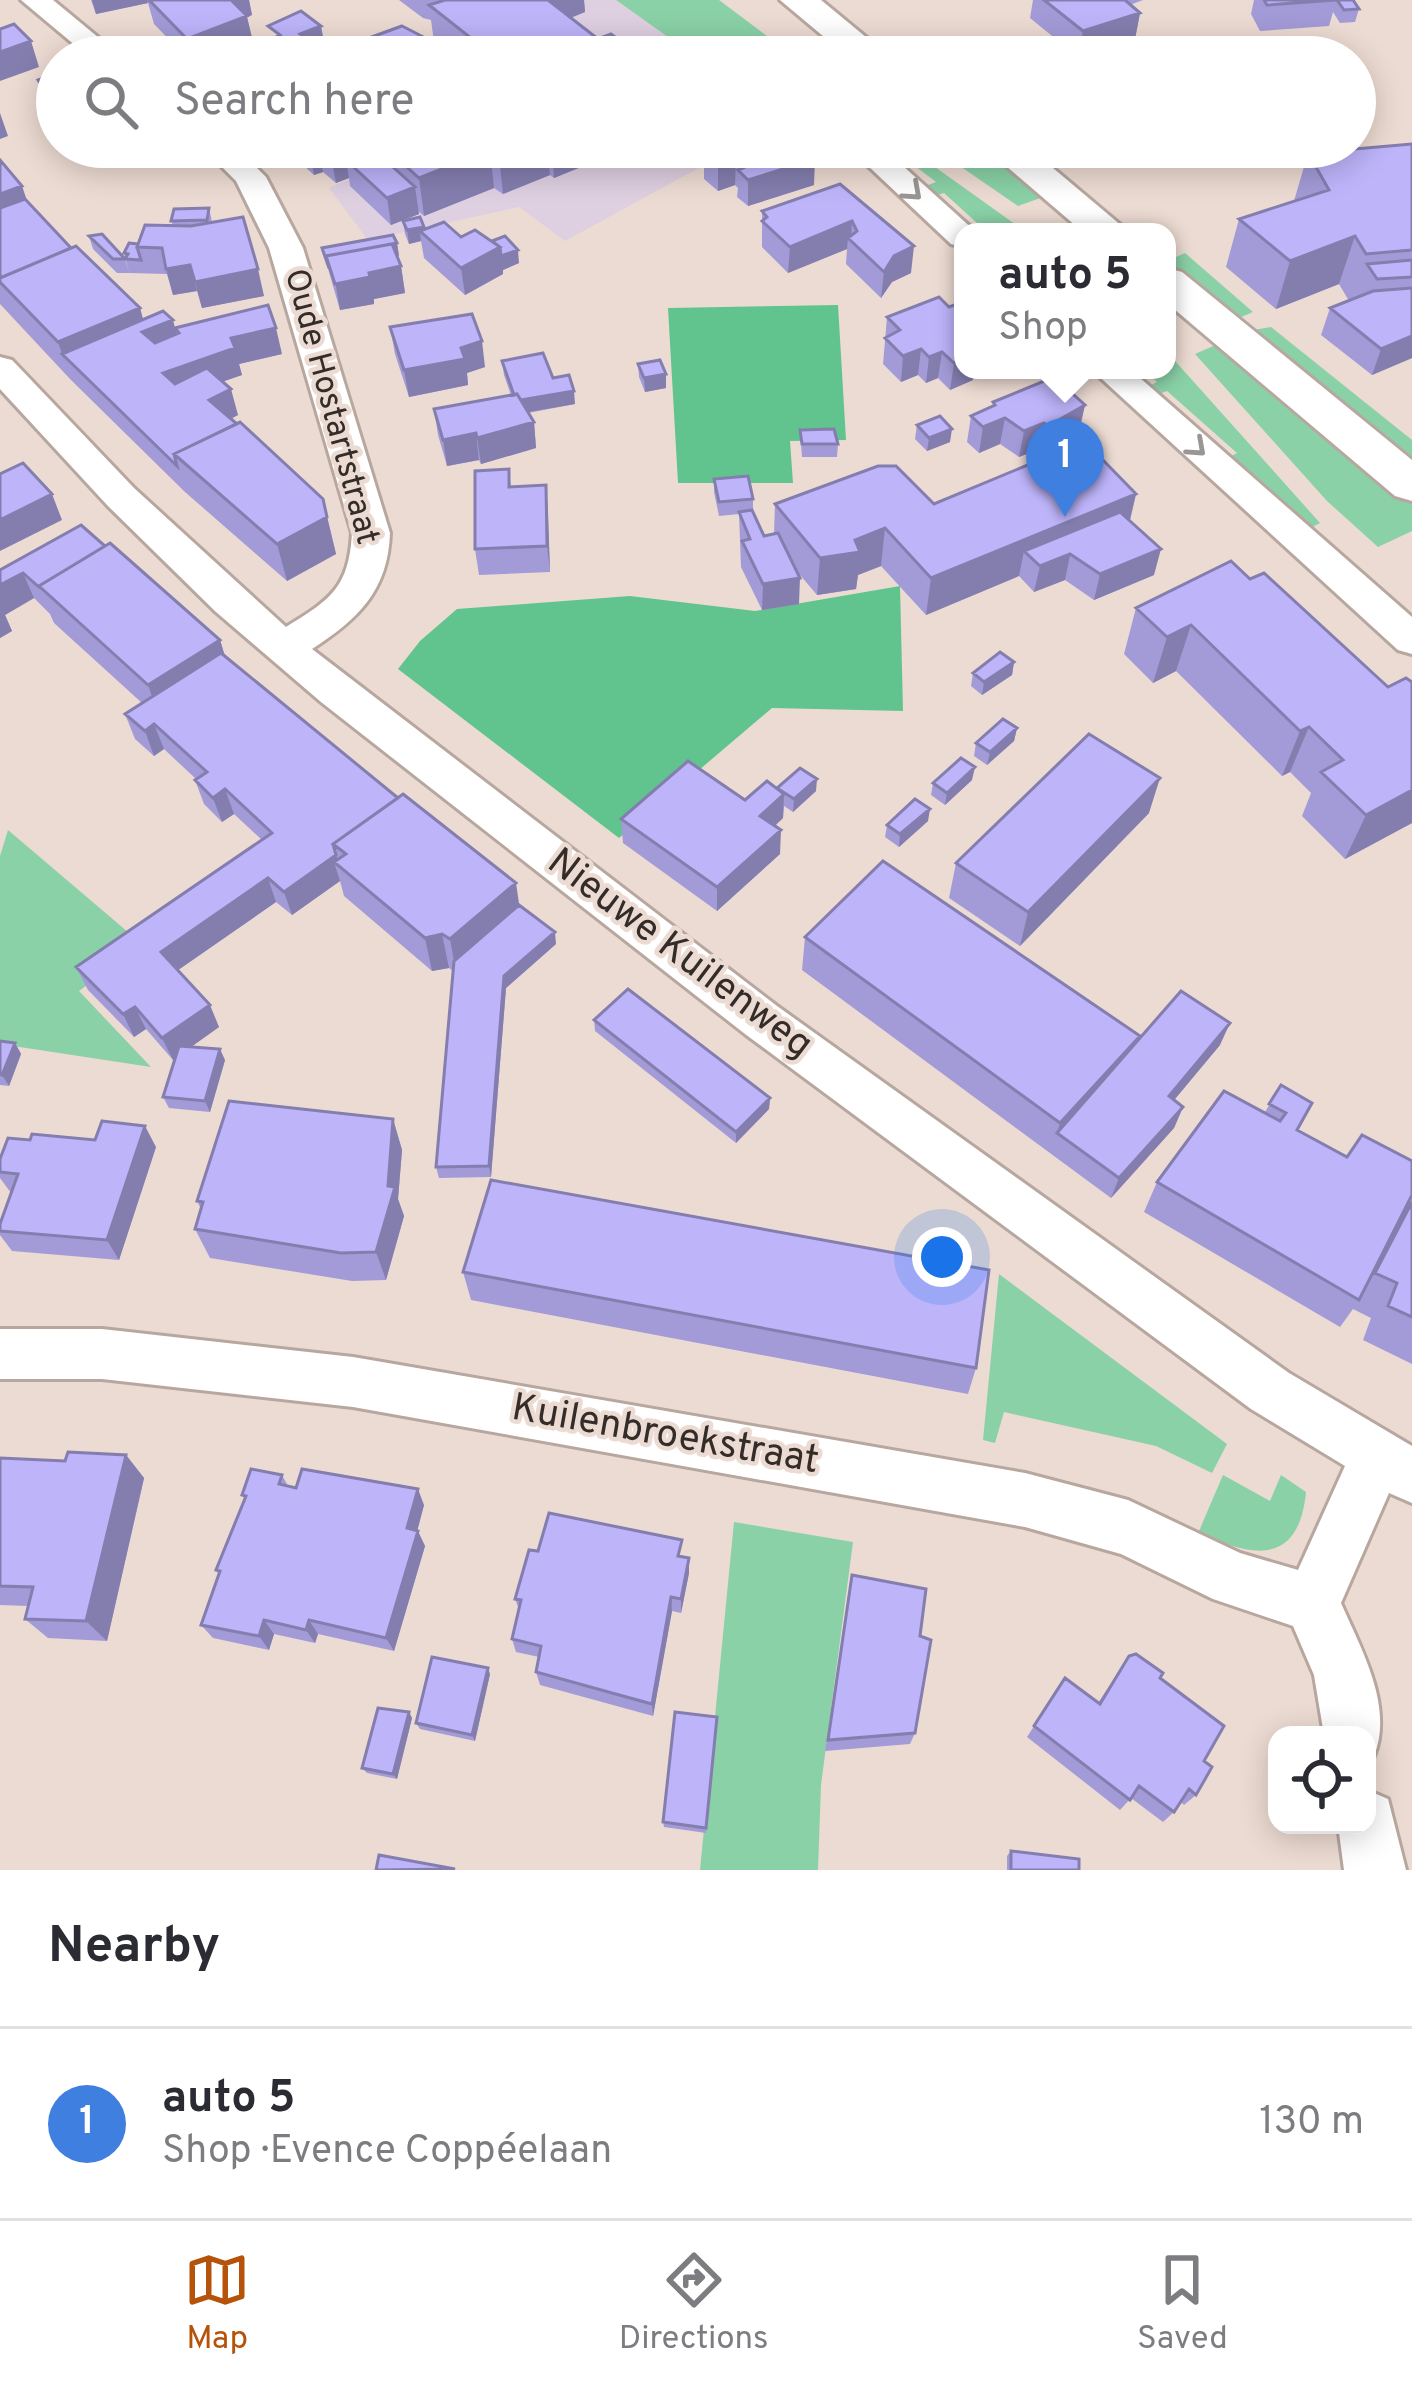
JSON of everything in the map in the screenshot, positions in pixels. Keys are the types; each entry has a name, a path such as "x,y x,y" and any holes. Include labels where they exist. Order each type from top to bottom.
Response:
{"street":[{"path":"35,0 80,36"},
{"path":"798,0 845,36"},
{"path":"837,0 881,36"},
{"name":"Oude Hostartstraat","path":"240,168 250,177 286,248 371,533 372,568 349,602 283,648"},
{"path":"887,168 954,229"},
{"path":"1030,168 1097,223"},
{"path":"1176,288 1412,485"},
{"name":"Nieuwe Kuilenweg","path":"0,368 121,497 283,648 761,1020 1270,1391 1395,1466"},
{"path":"1121,379 1412,640"},
{"name":"Kuilenbroekstraat","path":"0,1354 102,1354 353,1382 1025,1500 1128,1528 1233,1579 1312,1603"},
{"path":"1352,1726 1343,1674 1312,1603 1395,1466"},
{"path":"1369,1834 1375,1870"}],"shaded area":[{"path":"562,0 616,0 667,36 455,36"},
{"path":"375,168 699,168 565,241 519,207 368,240 329,188"}],"green space":[{"path":"616,0 719,0 767,36 667,36"},
{"path":"918,168 936,168 1013,223 977,223 944,193 931,197 920,188 936,182"},
{"path":"963,168 1012,168 1046,196 1018,206"},
{"path":"1185,253 1253,312 1239,318 1176,268 1176,257"},
{"path":"838,305 846,440 790,441 793,483 678,483 668,308"},
{"path":"1271,327 1412,440 1412,463 1253,330"},
{"path":"1220,343 1412,504 1412,531 1378,547 1327,501 1195,354"},
{"path":"1176,362 1320,523 1305,531 1226,459 1237,453 1167,391 1154,396 1145,388 1157,382 1154,379 1176,379"},
{"path":"900,586 903,711 772,708 619,838 398,669 420,641 457,609 630,596 755,611"},
{"path":"8,830 142,944 79,991 151,1067 0,1044 0,856"},
{"path":"999,1274 1227,1444 1212,1473 1156,1446 1004,1412 995,1443 983,1440"},
{"path":"1223,1475 1270,1501 1281,1475 1306,1492 1294,1533 1269,1550 1254,1550 1199,1531"},
{"path":"734,1522 853,1542 821,1785 818,1870 700,1870"}],"building":[{"path":"149,0 231,0 247,16 195,36 184,36"},
{"path":"445,0 548,0 594,36 468,36 429,5"},
{"path":"1044,0 1125,0 1140,13 1083,31"},
{"path":"1264,0 1336,0 1267,5"},
{"path":"1337,0 1353,0 1359,9 1344,10"},
{"path":"301,11 321,26 302,36 278,36 268,26"},
{"path":"14,24 31,41 0,52 0,29"},
{"path":"402,26 422,36 374,36"},
{"path":"1412,144 1412,250 1366,254 1355,236 1290,261 1239,219 1329,190 1317,168 1376,168 1376,147"},
{"path":"0,160 22,186 0,194"},
{"path":"355,168 394,168 415,187 387,198"},
{"path":"408,168 444,168 419,178"},
{"path":"743,168 786,168 748,180 738,170"},
{"path":"840,184 914,246 894,256 884,272 848,238 857,231 852,221 790,247 762,221 767,217 762,211"},
{"path":"25,199 71,248 0,278 0,208"},
{"path":"209,208 207,220 171,221 174,209"},
{"path":"243,217 258,269 195,282 190,265 166,269 162,248 137,247 145,225 191,226"},
{"path":"420,217 424,227 407,230 403,221"},
{"path":"444,222 461,237 475,230 500,247 461,268 420,231"},
{"path":"102,234 125,259 113,259 89,236"},
{"path":"393,235 397,243 326,256 329,268 322,248"},
{"path":"505,236 518,250 501,256 500,247 492,241"},
{"path":"129,243 138,244 141,260 125,259"},
{"path":"392,244 401,266 335,284 326,256"},
{"path":"76,246 140,308 58,342 0,278"},
{"path":"1412,260 1412,277 1377,279 1367,264"},
{"path":"1412,288 1412,336 1381,349 1330,308 1373,291"},
{"path":"939,297 949,307 954,305 954,363 942,352 929,357 921,349 903,356 885,338 900,330 887,317"},
{"path":"268,305 276,328 231,338 235,348 163,373 175,384 207,368 231,389 209,400 237,424 174,454 177,466 62,354 163,311 173,320 142,332 155,343 179,333 175,328"},
{"path":"472,314 482,341 461,348 465,359 404,370 390,327"},
{"path":"543,353 553,378 569,375 574,391 521,400 514,395 502,361"},
{"path":"660,360 666,374 644,378 638,364"},
{"path":"1056,379 1085,405 1048,426 1044,423 1024,431 1005,418 983,427 971,416 995,405 993,402"},
{"path":"517,394 534,422 477,438 476,433 443,440 434,409"},
{"path":"940,416 952,429 929,438 917,425"},
{"path":"240,422 323,499 327,517 277,544 174,454"},
{"path":"834,429 838,444 802,444 800,430"},
{"path":"1077,452 1102,459 1136,494 931,578 885,528 855,540 860,552 820,558 775,504 878,466 896,466 934,504 1054,454"},
{"path":"23,463 52,494 0,520 0,474"},
{"path":"509,469 509,487 546,485 547,546 475,549 475,471"},
{"path":"748,476 753,499 719,502 714,479"},
{"path":"752,510 764,536 778,533 800,578 763,584 742,541 750,539 739,512"},
{"path":"1120,512 1161,549 1100,574 1070,554 1040,566 1024,551"},
{"path":"81,525 105,546 40,588 23,573 0,585 0,570"},
{"path":"110,543 220,640 148,685 39,586"},
{"path":"1231,561 1250,579 1264,573 1388,687 1406,678 1412,682 1412,790 1366,815 1321,772 1343,760 1309,727 1300,731 1191,625 1167,637 1136,608"},
{"path":"1000,652 1014,662 984,682 973,673"},
{"path":"221,653 398,798 333,844 336,855 284,892 268,878 161,952 210,1005 162,1038 135,1007 123,1014 76,967 272,833 225,789 213,798 195,780 207,772 154,724 145,731 125,714"},
{"path":"1003,719 1017,728 990,752 976,743"},
{"path":"1089,734 1160,778 1028,912 956,863"},
{"path":"961,758 975,767 947,793 933,783"},
{"path":"688,761 745,800 767,781 784,794 760,816 781,830 717,887 621,819"},
{"path":"800,768 817,779 794,799 777,788"},
{"path":"403,794 516,883 450,939 442,934 425,938 334,862 346,854 333,844"},
{"path":"915,799 930,809 900,834 887,825"},
{"path":"883,861 1140,1036 1060,1123 805,937"},
{"path":"519,905 555,932 504,976 489,1166 436,1167 454,961"},
{"path":"628,989 770,1098 736,1132 594,1020"},
{"path":"1181,991 1230,1023 1169,1096 1183,1107 1119,1178 1057,1133"},
{"path":"0,1041 15,1043 2,1075 0,1074"},
{"path":"179,1046 220,1049 205,1101 163,1097"},
{"path":"1281,1085 1312,1103 1297,1130 1347,1157 1362,1135 1412,1161 1412,1195 1359,1300 1157,1182 1224,1091 1280,1121 1286,1113 1269,1104"},
{"path":"229,1101 393,1119 388,1186 395,1187 376,1252 341,1253 195,1229 203,1202 197,1201"},
{"path":"102,1121 145,1126 107,1240 0,1231 18,1174 0,1172 8,1138 30,1140 32,1134 95,1140"},
{"path":"491,1180 989,1270 976,1368 463,1272"},
{"path":"1412,1202 1412,1317 1388,1306 1397,1283 1375,1273"},
{"path":"68,1452 126,1455 86,1621 25,1619 33,1587 0,1586 0,1458 65,1461"},
{"path":"251,1469 282,1475 279,1484 296,1488 302,1469 418,1489 407,1528 418,1531 386,1638 309,1620 306,1630 264,1620 259,1636 201,1625"},
{"path":"549,1513 682,1540 678,1556 689,1558 681,1599 671,1597 652,1704 536,1672 541,1646 512,1639 521,1600 515,1599 529,1550 538,1551"},
{"path":"852,1575 926,1589 920,1636 931,1640 915,1733 828,1740"},
{"path":"1136,1654 1224,1726 1204,1761 1212,1767 1196,1795 1189,1789 1174,1812 1139,1786 1130,1800 1034,1726 1065,1678 1100,1704 1129,1656"},
{"path":"432,1657 488,1668 472,1735 416,1723"},
{"path":"378,1708 409,1712 393,1774 362,1768"},
{"path":"675,1712 717,1717 706,1828 663,1822"},
{"path":"1011,1851 1079,1859 1079,1870 1011,1870"},
{"path":"379,1855 455,1869 376,1870"}],"place":[{"name":"auto 5","path":"1065,517"}]}
